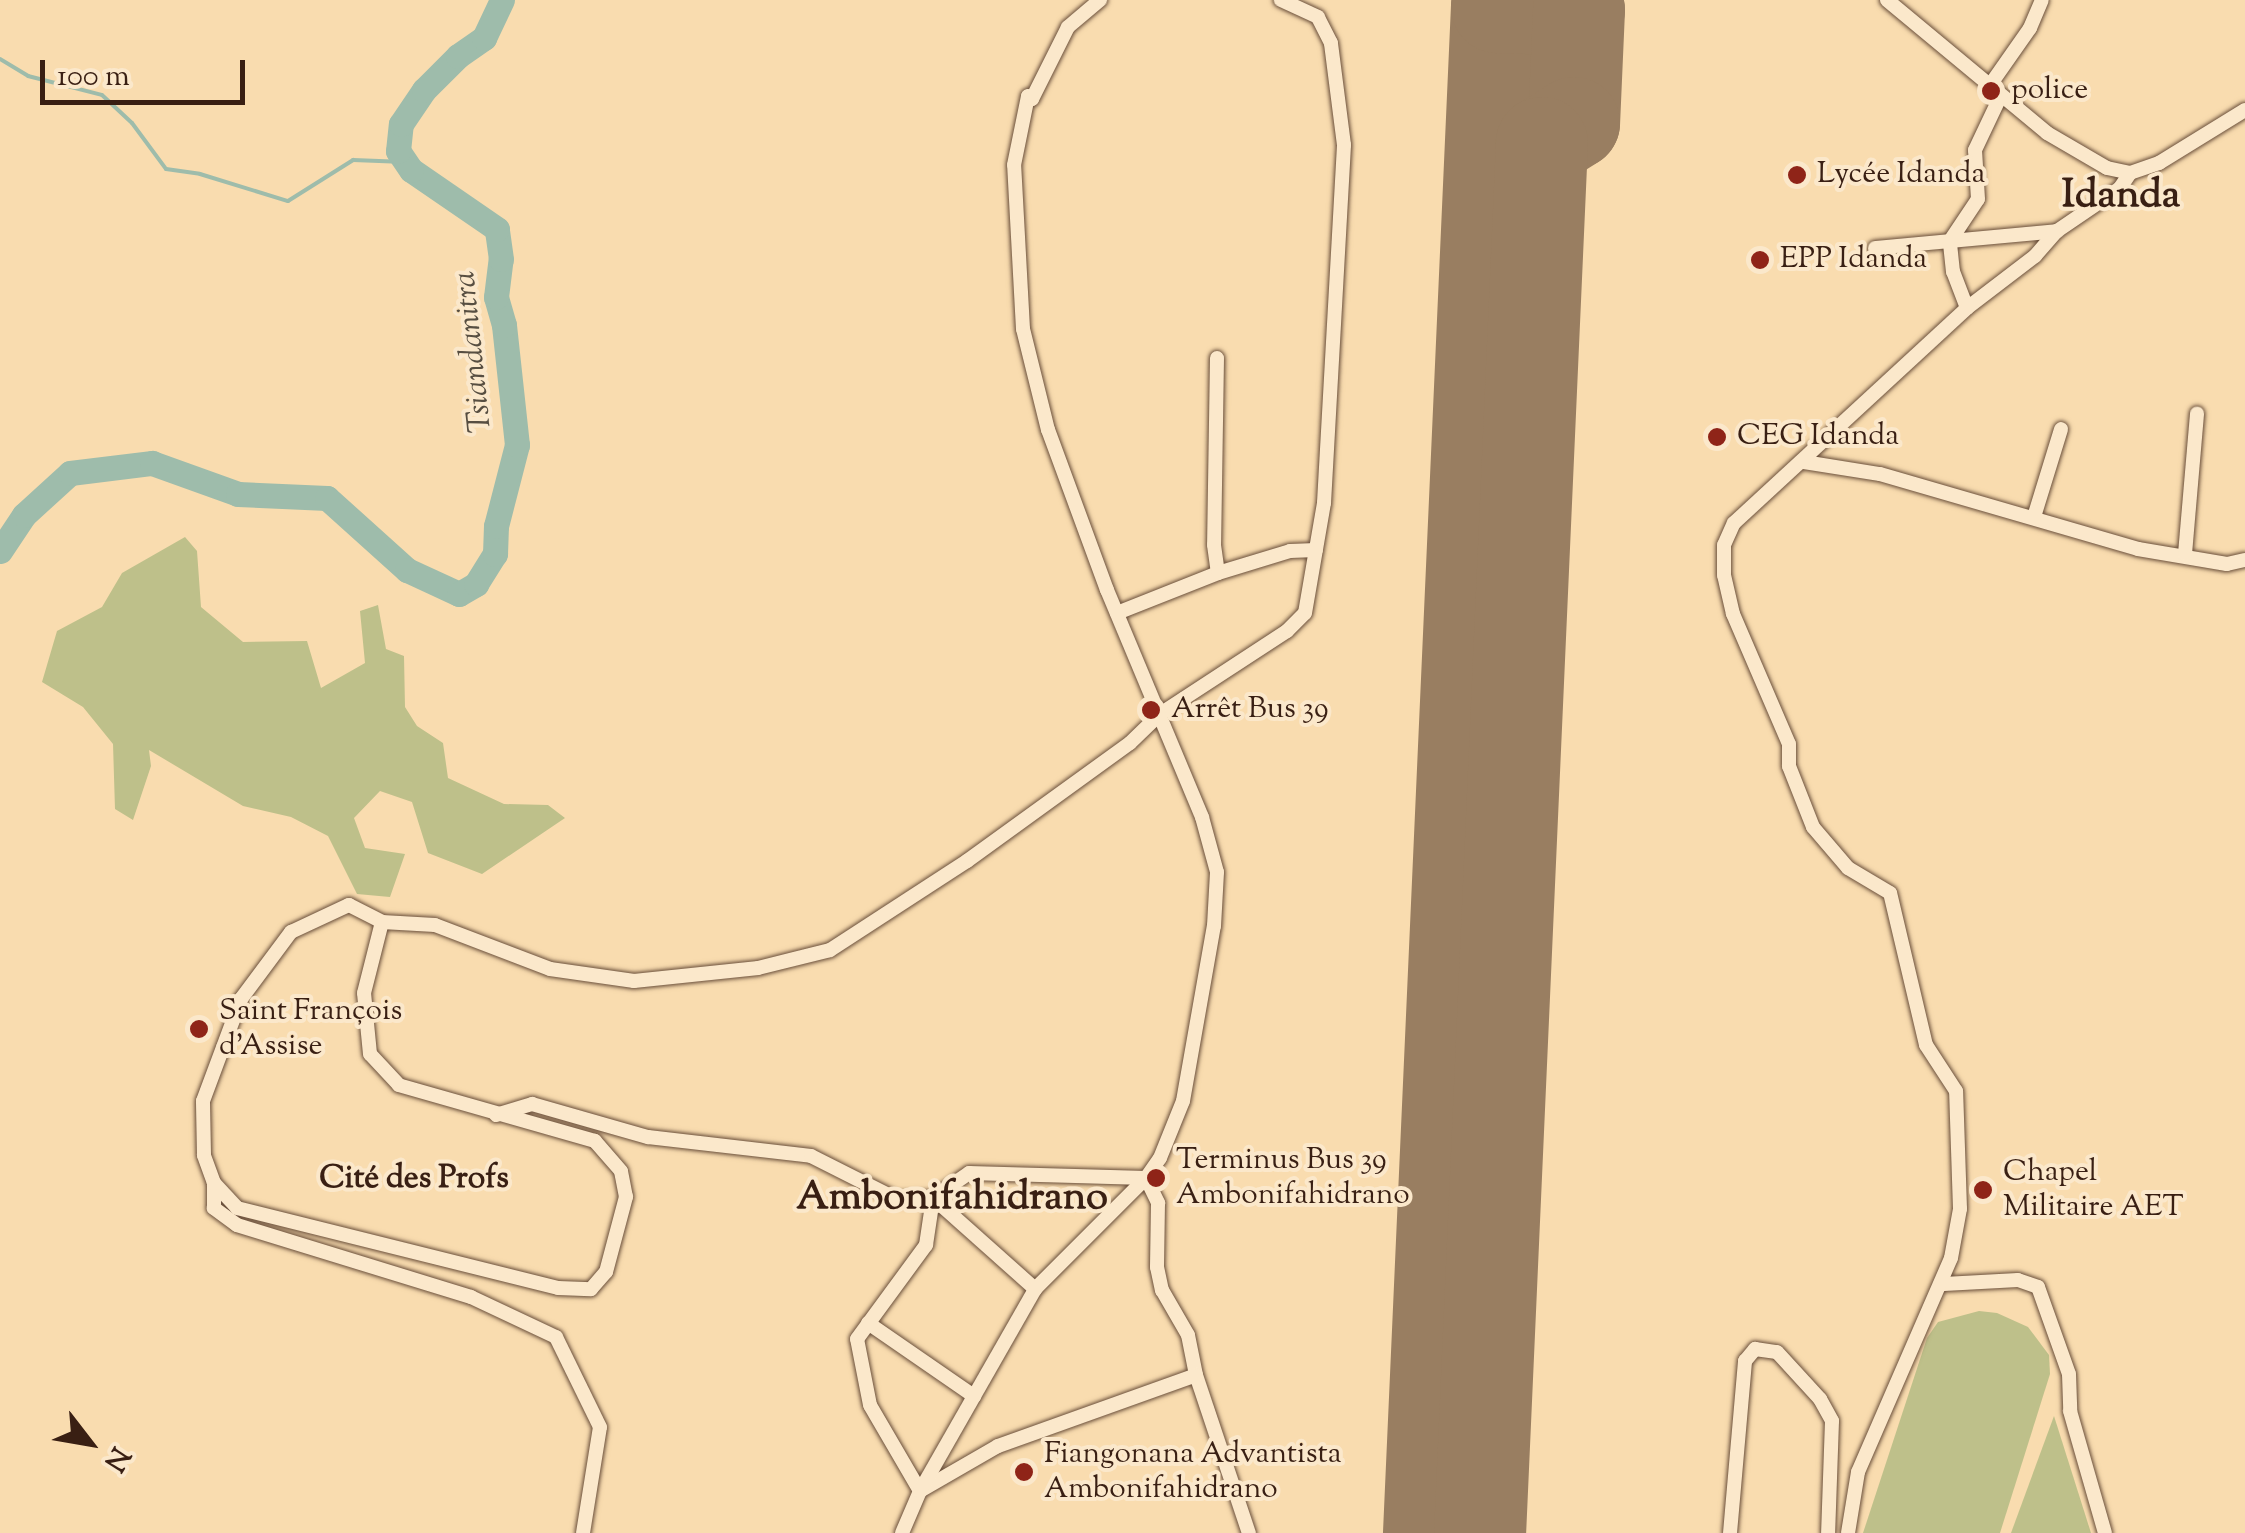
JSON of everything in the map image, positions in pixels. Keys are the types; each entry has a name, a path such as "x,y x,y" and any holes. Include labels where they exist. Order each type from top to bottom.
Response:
{"street":[{"path":"902,1533 920,1491 1035,1288 1146,1178 1160,1158 1183,1101 1214,926 1217,872 1202,816 1117,613 1048,430 1023,329 1014,165 1028,96 1032,100 1068,27 1100,0"},
{"path":"583,1533 600,1427 556,1337 470,1297 237,1225 214,1208 214,1182 204,1155 204,1101 241,999 291,932 349,905 382,922 435,926 550,970 634,981 758,968 830,950 967,861 1130,743 1160,714 1287,631 1305,613 1324,504 1344,145 1332,43 1318,17 1281,0"},
{"path":"1887,0 2047,134 2107,168 2130,173 2159,163 2245,110"},
{"path":"1966,308 1952,272 1950,240 1978,200 1975,150 1994,93 2042,0"},
{"path":"1848,1533 1858,1472 1944,1284 1960,1209 1956,1091 1926,1046 1890,893 1848,868 1814,827 1789,766 1790,744 1733,614 1724,575 1724,545 1734,523 1966,308 2035,256 2056,231 2120,188 2130,173"},
{"path":"1875,248 2056,231"},
{"path":"1217,358 1214,546 1218,572"},
{"path":"2185,554 2197,414"},
{"path":"2034,517 2061,429"},
{"path":"1804,462 1880,474 2138,549 2226,564 2245,560"},
{"path":"1117,613 1218,572 1290,552 1316,550"},
{"path":"214,1182 237,1208 558,1288 591,1288 606,1272 626,1197 621,1171 595,1142 399,1085 370,1054 364,993 382,922"},
{"path":"495,1115 532,1104 648,1137 810,1156 896,1198 933,1198 969,1173 1146,1178"},
{"path":"1146,1178 1158,1203 1157,1267 1162,1290 1188,1335 1196,1375 1248,1533"},
{"path":"933,1198 1035,1288"},
{"path":"920,1491 870,1405 858,1339 926,1245 933,1198"},
{"path":"1944,1284 2018,1280 2038,1287 2069,1374 2070,1412 2105,1533"},
{"path":"868,1323 974,1396"},
{"path":"1730,1533 1744,1360 1756,1350 1777,1352 1820,1399 1832,1420 1828,1533"},
{"path":"920,1491 998,1446 1196,1375"}],"green space":[{"path":"185,537 197,551 201,607 243,642 307,641 321,688 365,663 360,611 378,605 386,649 404,656 405,707 417,726 443,743 448,778 504,804 548,805 565,818 482,874 428,853 412,802 380,791 354,818 365,848 405,854 390,897 357,894 328,836 291,817 243,806 149,750 151,766 133,820 115,809 113,744 83,707 42,682 57,631 102,607 122,573"},
{"path":"1979,1311 1997,1313 2028,1327 2049,1355 2050,1374 2000,1533 1863,1533 1927,1338 1938,1322"},
{"path":"2054,1416 2091,1533 2011,1533"}],"waterway":[{"name":"Tsiandanitra","path":"0,551 24,515 70,473 152,463 238,494 327,498 407,570 459,594 476,584 495,554 496,526 517,445 504,325 496,297 501,259 497,229 411,170 398,151 401,124 424,90 458,56 484,38 502,0"},
{"path":"0,59 28,76 102,95 132,123 166,169 200,174 288,201 353,160 405,162"}],"runway":[{"path":"1429,1533 1497,7 1579,10 1574,123 1542,143 1480,1533"}],"place":[{"name":"police","path":"1991,91"},
{"name":"Lycée Idanda","path":"1797,175"},
{"name":"EPP Idanda","path":"1760,260"},
{"name":"CEG Idanda","path":"1717,437"},
{"name":"Arrêt Bus 39","path":"1151,710"},
{"name":"Saint François d'Assise","path":"199,1029"},
{"name":"Terminus Bus 39 Ambonifahidrano","path":"1156,1178"},
{"name":"Chapel Militaire AET","path":"1983,1190"},
{"name":"Fiangonana Advantista Ambonifahidrano","path":"1024,1472"}],"district":[{"name":"Idanda","path":"2121,197"},
{"name":"Cité des Profs","path":"414,1179"},
{"name":"Ambonifahidrano","path":"952,1199"}]}
